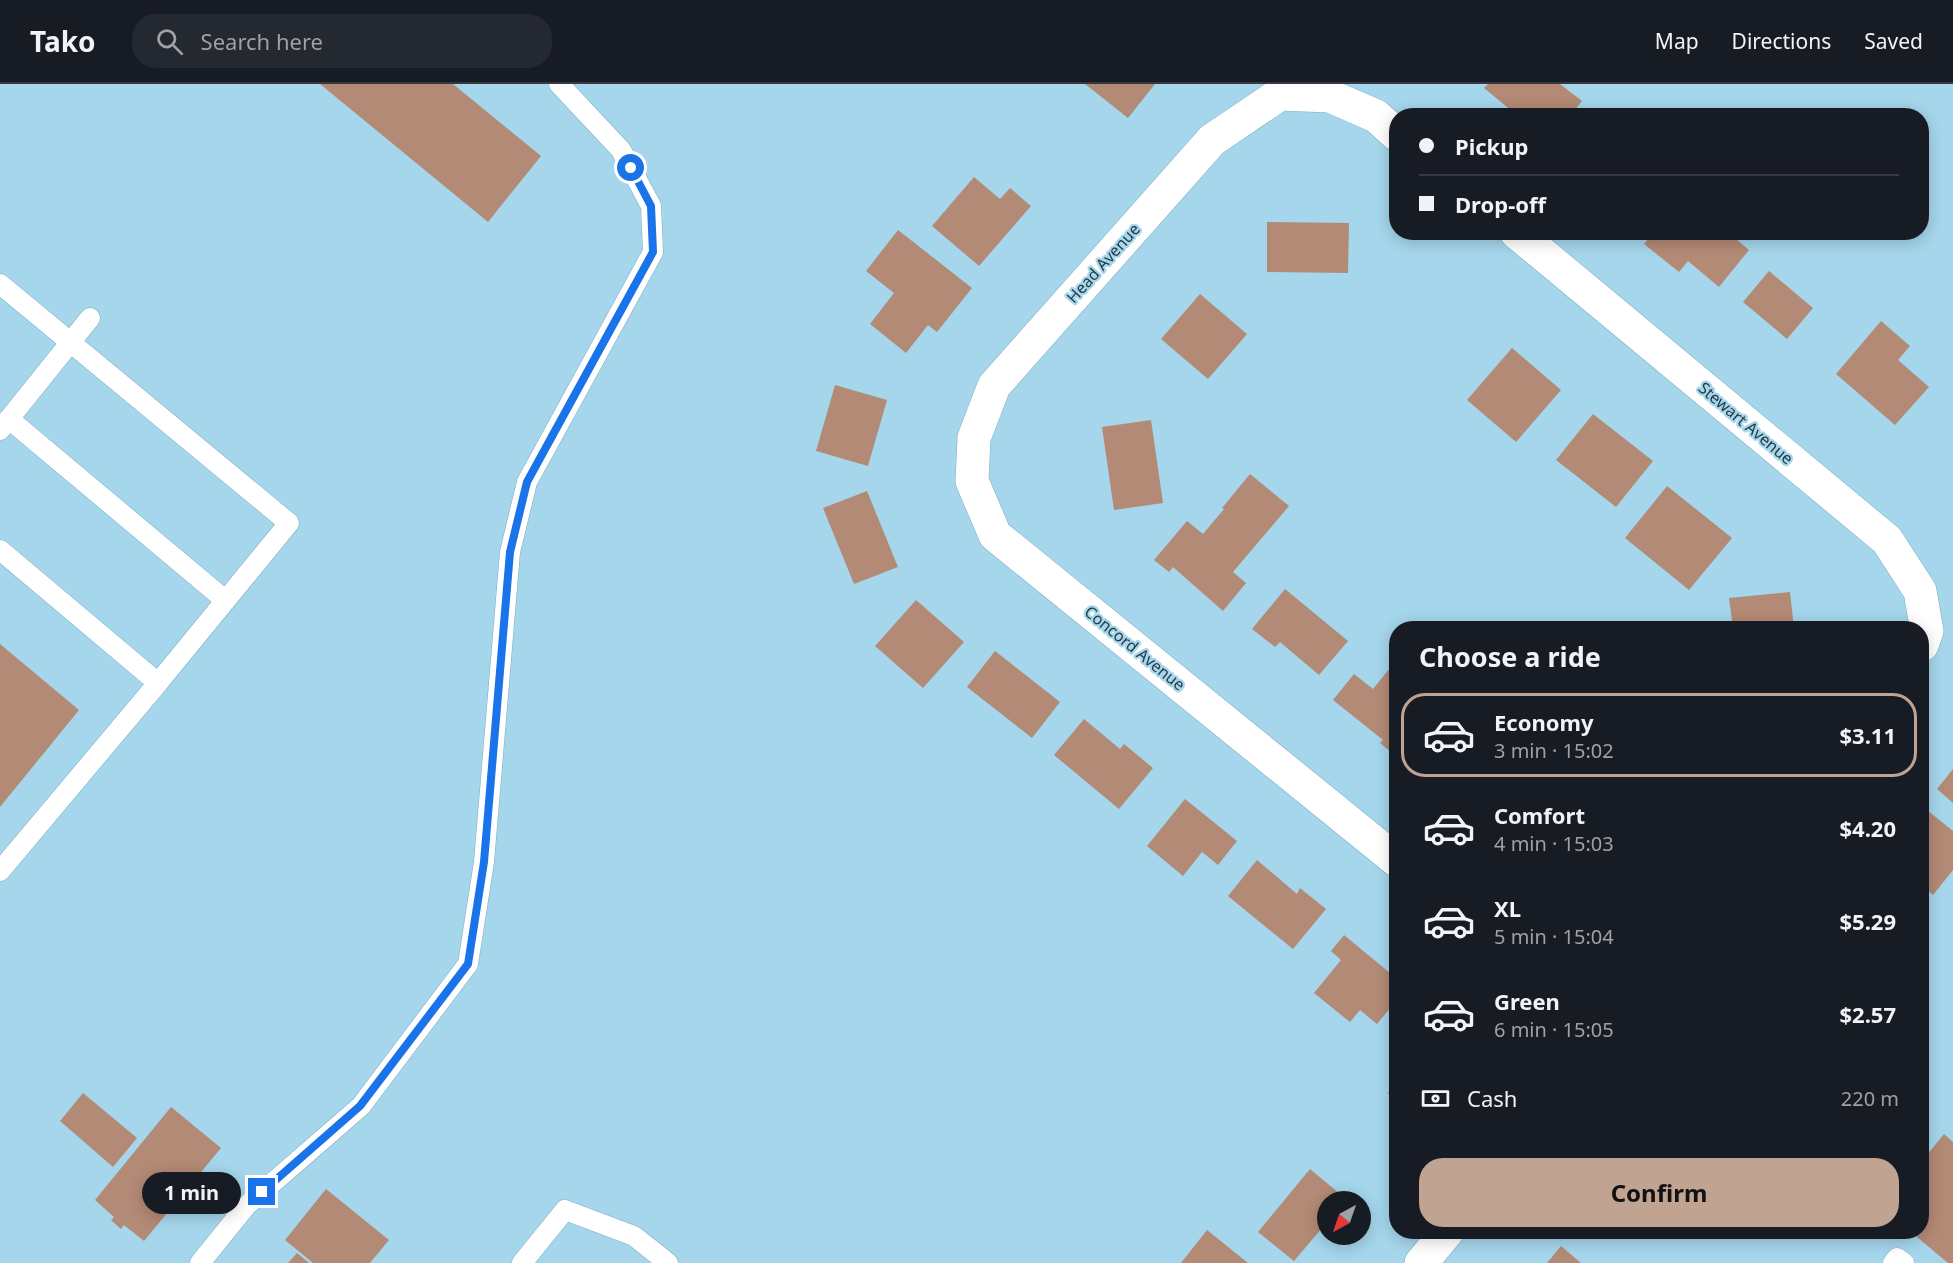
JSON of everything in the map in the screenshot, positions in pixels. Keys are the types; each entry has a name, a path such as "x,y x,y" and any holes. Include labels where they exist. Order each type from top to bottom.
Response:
{"street":[{"name":"Head Avenue","path":"994,386 1212,140 1280,94 1330,96 1376,116 1389,128"},
{"name":"Stewart Avenue","path":"1525,240 1887,540 1920,591 1925,621"},
{"name":"Concord Avenue","path":"994,386 974,438 972,481 995,535 1389,854"},
{"path":"1421,1263 1441,1239"}],"lane":[{"path":"200,1263 246,1206 360,1106 468,964 484,862 510,552 527,482 653,252 651,206 621,150 559,84"},
{"path":"0,284 289,523 0,871"},
{"path":"90,318 4,424 225,600"},
{"path":"0,550 158,682"},
{"path":"522,1263 565,1210 634,1236 668,1263"},
{"path":"1893,1263 1897,1258 1904,1263"}],"building":[{"path":"320,84 453,84 541,156 488,222"},
{"path":"1085,84 1155,84 1128,118"},
{"path":"1488,84 1560,84 1582,101 1576,108 1508,108 1484,88"},
{"path":"974,177 1000,199 1010,188 1031,206 979,266 932,226"},
{"path":"1267,222 1349,223 1348,273 1267,272"},
{"path":"898,230 972,288 937,332 928,325 906,353 870,324 894,293 866,271"},
{"path":"1647,240 1737,240 1749,250 1719,287 1688,261 1679,272 1644,244"},
{"path":"1769,271 1813,308 1787,339 1743,302"},
{"path":"1200,294 1247,334 1208,379 1161,339"},
{"path":"1881,321 1910,346 1898,360 1929,387 1895,425 1836,374"},
{"path":"1512,348 1561,390 1516,442 1467,400"},
{"path":"835,385 887,400 868,466 816,451"},
{"path":"1593,414 1653,461 1616,507 1556,460"},
{"path":"1151,420 1163,503 1114,510 1102,427"},
{"path":"1250,474 1289,506 1233,572 1246,583 1223,611 1173,567 1169,572 1154,560 1187,521 1203,534"},
{"path":"1667,486 1732,538 1689,590 1625,538"},
{"path":"867,491 898,567 854,584 823,508"},
{"path":"1285,589 1348,641 1319,675 1280,642 1275,647 1252,629"},
{"path":"1790,592 1793,621 1732,621 1729,598"},
{"path":"916,600 964,642 923,688 875,646"},
{"path":"0,644 79,710 0,807"},
{"path":"995,651 1060,702 1032,738 967,687"},
{"path":"1389,669 1389,750 1380,743 1383,740 1333,700 1354,674 1373,689"},
{"path":"1084,719 1120,749 1124,744 1153,768 1119,809 1054,755"},
{"path":"1953,769 1953,803 1937,789"},
{"path":"1185,799 1237,841 1218,865 1202,852 1183,876 1147,846"},
{"path":"1929,812 1953,831 1953,870 1933,895 1929,892"},
{"path":"1257,860 1297,894 1300,888 1326,909 1293,949 1228,896"},
{"path":"1344,935 1389,972 1389,1009 1377,1024 1360,1010 1350,1022 1314,993 1341,960 1331,951"},
{"path":"83,1093 137,1138 113,1167 60,1121"},
{"path":"171,1107 221,1148 144,1241 124,1225 121,1229 111,1220 114,1217 95,1200"},
{"path":"1944,1134 1953,1142 1953,1263 1948,1263 1919,1239 1929,1239 1929,1152"},
{"path":"1310,1169 1336,1191 1317,1191 1317,1234 1294,1261 1258,1232"},
{"path":"326,1189 389,1240 370,1263 313,1263 285,1240"},
{"path":"1207,1230 1248,1263 1181,1263"},
{"path":"1561,1246 1581,1263 1547,1263"},
{"path":"297,1253 309,1263 288,1263"}],"route":[{"path":"262,1192 360,1106 468,964 484,862 510,552 527,482 653,252 651,206 631,168"}]}
